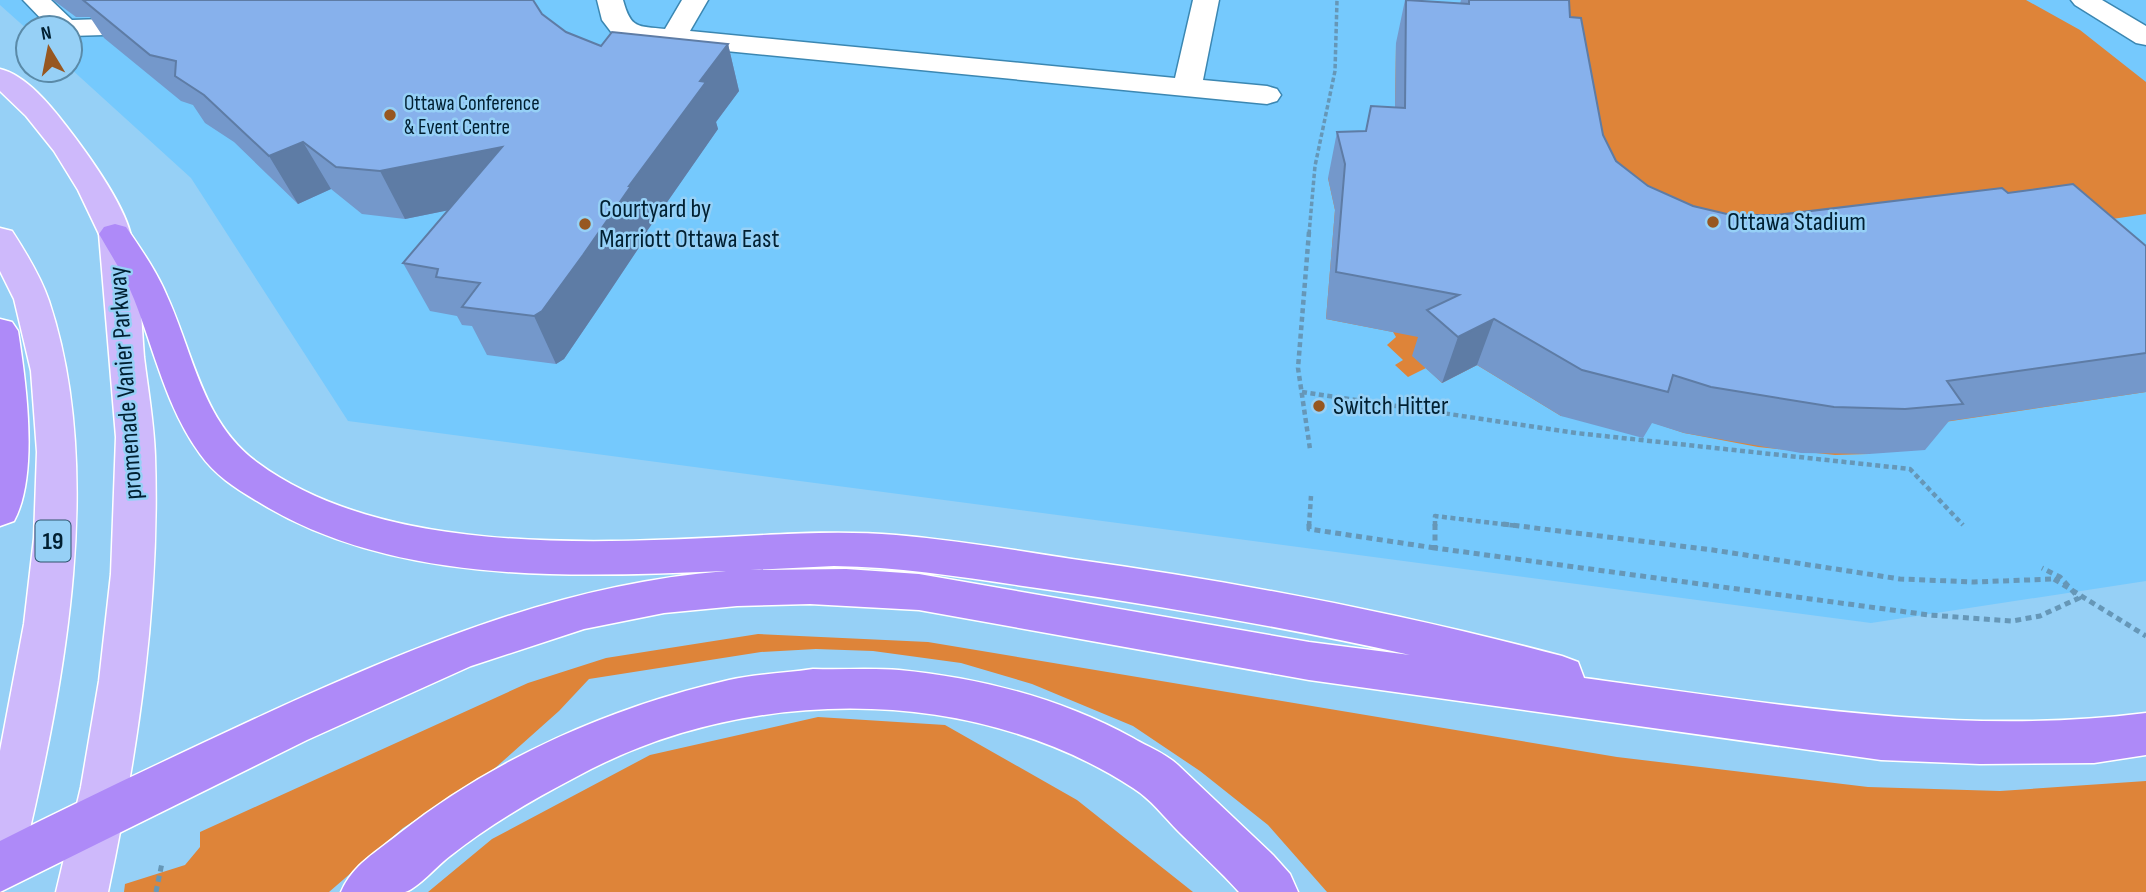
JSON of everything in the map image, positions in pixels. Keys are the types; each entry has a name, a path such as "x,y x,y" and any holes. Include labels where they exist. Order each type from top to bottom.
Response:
{"highway":[{"path":"115,234 149,292 177,378 197,421 219,452 244,474 277,496 353,528 409,541 503,554 609,556 807,549 896,551 947,558 1140,586 1406,635 1730,721"},
{"path":"0,331 8,378 11,426 7,473 0,510"},
{"path":"0,867 101,815 403,673 479,643 553,618 628,601 694,591 767,586 856,586 919,592 1309,661 1730,721 1906,740 2094,741 2146,734"},
{"path":"367,892 476,807 561,758 647,722 727,699 802,688 878,687 949,695 1032,713 1097,742 1155,775 1272,892"}],"main road":[{"name":"promenade Vanier Parkway","path":"7,80 55,131 102,204 115,234 136,465 125,657 101,815 82,892"},
{"name":"19","path":"0,238 15,258 44,334 55,419 56,475 53,535 33,715 0,850"}],"lane":[{"path":"36,0 52,14"},
{"path":"84,28 104,27 237,0"},
{"path":"610,0 615,20 624,31 673,38 1267,95"},
{"path":"673,38 695,0"},
{"path":"1187,87 1206,0"},
{"path":"2084,0 2146,37"}],"path":[{"path":"1310,449 1298,368 1315,166 1335,71 1337,0"},
{"path":"1301,391 1576,433 1910,469 1963,525"},
{"path":"1311,496 1309,529 1929,615 2012,621 2040,616 2079,598 2060,578 2042,568"},
{"path":"1435,548 1435,516 1713,550 1900,579 1974,582 2054,579 2146,636"},
{"path":"156,892 162,863"}],"shaded area":[{"path":"0,0 2146,0 2146,581 1871,623 348,421 191,178 84,81 84,14 14,14 14,18 0,5"},
{"name":"Ottawa Stadium","path":"1550,0 2026,0 2080,30 2146,82 2146,214 2038,230 2146,392 1911,427 1869,454 1835,455 1758,447 1684,433 1648,421 1561,416 1477,365 1442,383 1426,368 1408,377 1395,365 1403,360 1387,345 1396,337 1393,332 1326,319 1335,210 1328,178 1394,170 1396,43 1457,49"},
{"path":"758,634 928,642 1617,757 1868,787 2000,791 2146,781 2146,892 1327,892 1268,825 1200,771 1133,726 1032,684 961,663 873,651 816,649 761,652 589,679 559,711 494,769 403,828 329,892 124,892 125,884 185,865 200,847 200,832 528,683 606,658"},
{"path":"818,717 945,725 1077,800 1193,892 428,892 492,839 650,755"}],"building":[{"path":"83,0 533,0 542,14 566,32 601,46 612,32 728,44 700,81 706,82 629,186 583,255 542,311 534,316 462,307 480,283 436,277 438,269 403,263 502,147 380,171 336,167 303,142 269,156 204,95 175,76 176,61 150,55"},
{"path":"1406,0 1469,4 1469,0 1569,0 1570,17 1581,18 1603,135 1616,161 1648,186 1693,206 1731,215 1777,215 2002,188 2008,193 2073,184 2146,246 2146,353 1947,381 1963,404 1905,409 1834,407 1711,387 1673,375 1668,392 1582,370 1494,319 1458,337 1427,310 1459,295 1336,272 1345,164 1337,132 1366,131 1371,106 1405,108"}],"place":[{"name":"Ottawa Conference & Event Centre","path":"390,115"},
{"name":"Ottawa Stadium","path":"1713,222"},
{"name":"Courtyard by Marriott Ottawa East","path":"585,224"},
{"name":"Switch Hitter","path":"1319,406"}]}
